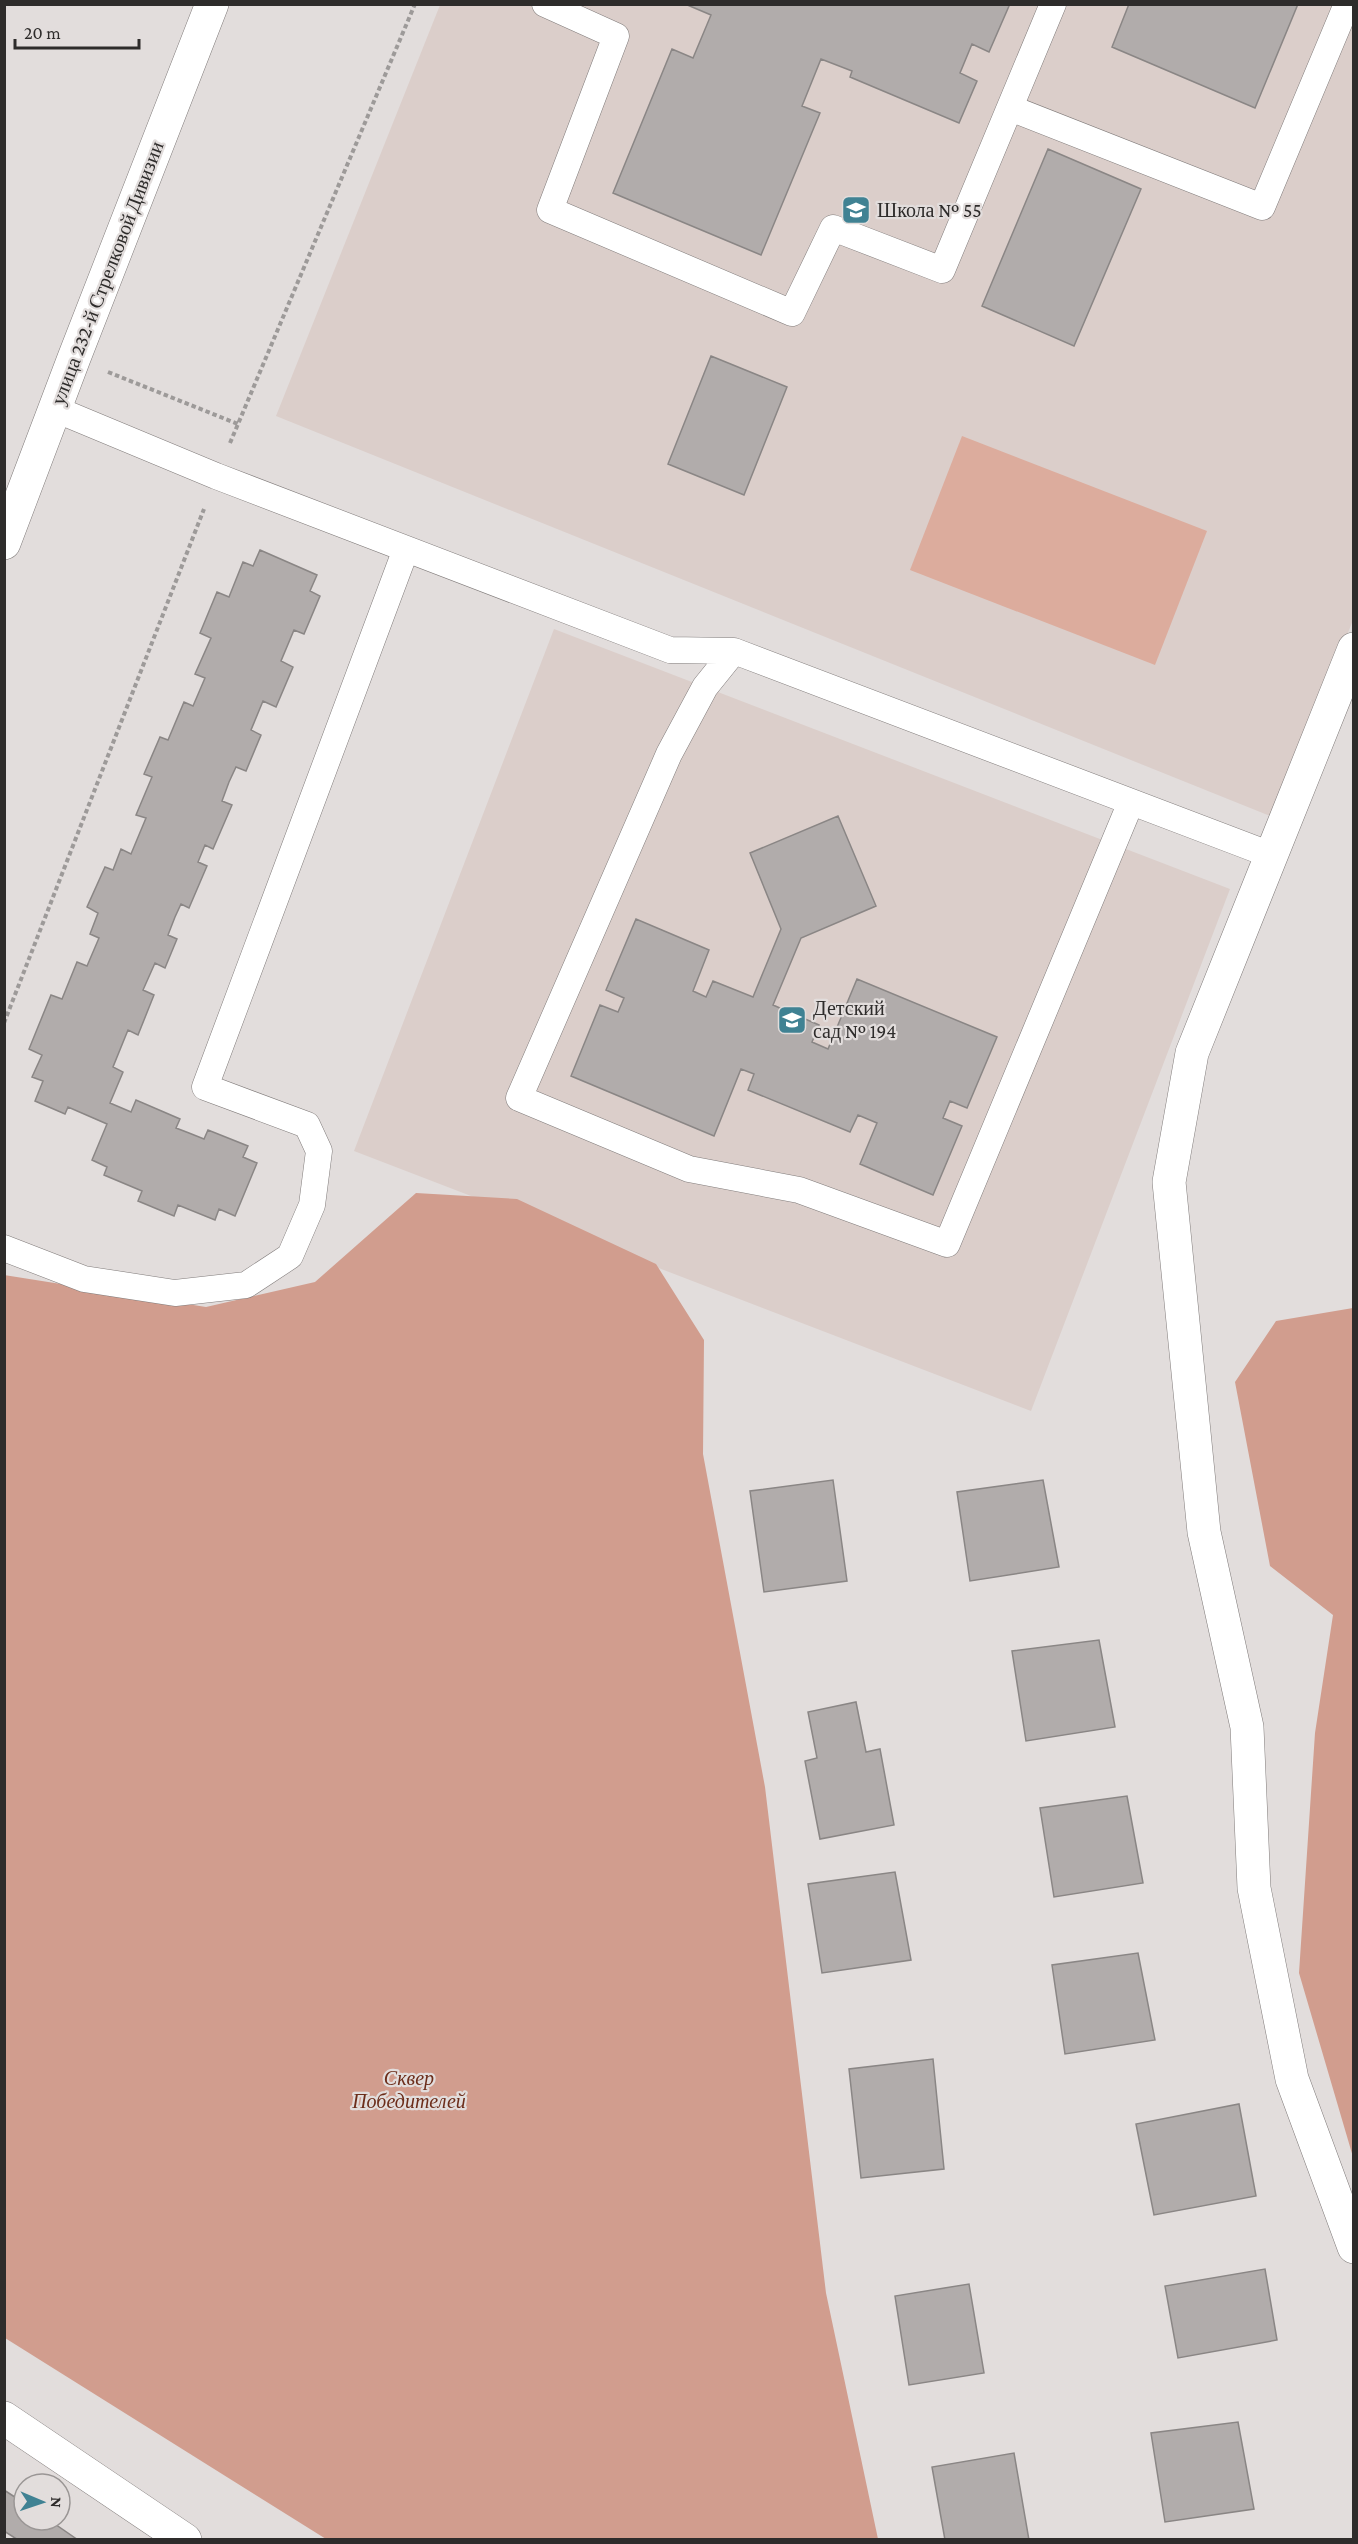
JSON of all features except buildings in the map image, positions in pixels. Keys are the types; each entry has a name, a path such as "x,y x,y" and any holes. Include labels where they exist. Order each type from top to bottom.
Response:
{"street":[{"name":"улица 232-й Стрелковой Дивизии","path":"4,543 212,4"},
{"path":"1353,650 1192,1053 1169,1182 1204,1532 1247,1727 1254,1888 1292,2079 1353,2247"},
{"path":"4,2418 185,2540"}],"lane":[{"path":"544,4 615,36 550,210 792,313 833,228 942,270 1053,4"},
{"path":"1010,108 1262,207 1347,4"},
{"path":"55,409 216,476 670,650 734,651 1271,855"},
{"path":"4,1248 84,1279 175,1293 246,1285 290,1256 312,1205 319,1151 307,1125 205,1088 406,549"},
{"path":"734,651 705,687 669,754 519,1098 689,1169 799,1190 947,1244 1131,802"}],"path":[{"path":"74,358 238,424"}],"shaded area":[{"name":"Школа № 55","path":"440,5 1353,5 1353,620 1275,818 276,416"},
{"path":"962,436 1207,531 1155,665 910,570"},
{"name":"Детский сад № 194","path":"554,629 1230,889 1031,1411 354,1151"}],"green space":[{"name":"Сквер Победителей","path":"416,1193 517,1199 656,1264 704,1340 703,1454 765,1787 826,2293 878,2539 326,2539 5,2338 4,1275 206,1307 315,1282"},
{"path":"1354,1308 1353,2157 1299,1973 1315,1733 1333,1615 1270,1566 1235,1382 1276,1321"}],"place":[{"name":"Школа № 55","path":"856,210"},
{"name":"Детский сад № 194","path":"792,1020"}]}
